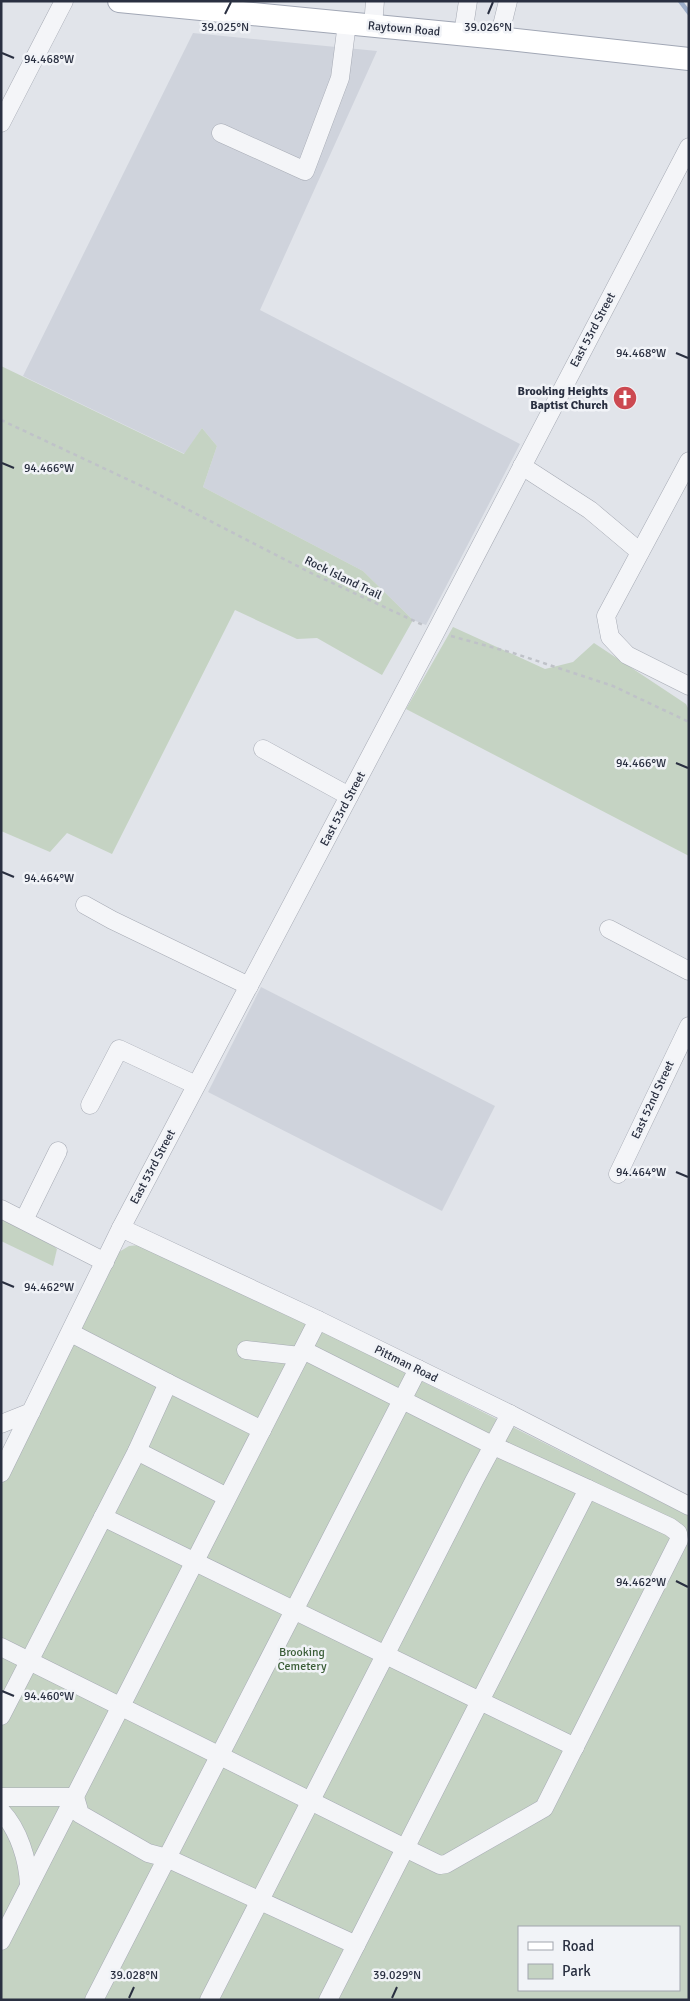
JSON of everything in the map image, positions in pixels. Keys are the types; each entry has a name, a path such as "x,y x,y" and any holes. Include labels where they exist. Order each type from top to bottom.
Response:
{"main road":[{"name":"Raytown Road","path":"119,1 463,34 689,59"}],"street":[{"path":"1,123 64,1"},
{"path":"373,26 375,1"},
{"path":"463,34 468,1"},
{"path":"499,38 508,1"},
{"path":"221,133 305,171 340,78 346,23"},
{"name":"East 53rd Street","path":"1,1472 71,1333 120,1228 436,632 689,147"},
{"path":"689,462 606,616 610,637 627,655 689,686"},
{"path":"522,466 590,510 640,552"},
{"path":"263,749 349,796"},
{"path":"85,905 249,986"},
{"path":"609,929 689,971"},
{"name":"East 52nd Street","path":"618,1174 689,1026"},
{"path":"90,1105 119,1049 196,1085"},
{"path":"24,1220 58,1151"},
{"path":"1,1209 105,1262"},
{"name":"Pittman Road","path":"120,1228 318,1320 686,1500"},
{"path":"1,1941 318,1320"},
{"path":"71,1333 262,1430"},
{"path":"1,1647 310,1802 440,1864 446,1864 544,1808 679,1540 678,1533 670,1527 494,1446 403,1399 301,1353 246,1350"},
{"path":"94,2000 418,1369"},
{"path":"1,1716 137,1451 168,1383"},
{"path":"1,1424 32,1412"},
{"path":"209,2000 510,1414"},
{"path":"137,1451 227,1497"},
{"path":"328,2000 588,1489"},
{"path":"103,1517 575,1747"},
{"path":"1,1797 75,1797"},
{"path":"75,1797 80,1814 148,1853 167,1858 356,1945"},
{"path":"1,1810 9,1819 21,1846 28,1867 30,1885"},
{"path":"21,1846 34,1852 43,1850 51,1844"}],"path":[{"name":"Rock Island Trail","path":"1,420 148,489 313,574 436,632 513,653 613,686 689,722"}],"shaded area":[{"path":"193,33 377,51 260,310 520,444 426,625 413,620 363,571 203,487 217,446 202,428 185,454 23,376"},
{"path":"261,987 495,1106 442,1211 208,1092"}],"green space":[{"path":"1,366 184,454 202,428 217,446 203,487 363,571 413,620 382,675 317,638 297,639 235,610 112,854 67,833 50,852 1,831"},
{"path":"453,627 545,669 573,662 594,643 686,704 689,710 689,856 406,709"},
{"path":"1,1214 39,1233 57,1249 53,1266 1,1241"},
{"name":"Brooking Cemetery","path":"139,1245 336,1338 689,1516 689,2000 1,2000 1,1486 119,1252 129,1246"}],"waterway":[{"path":"680,1 689,13"}],"place":[{"name":"Brooking Heights Baptist Church","path":"625,398"}]}
